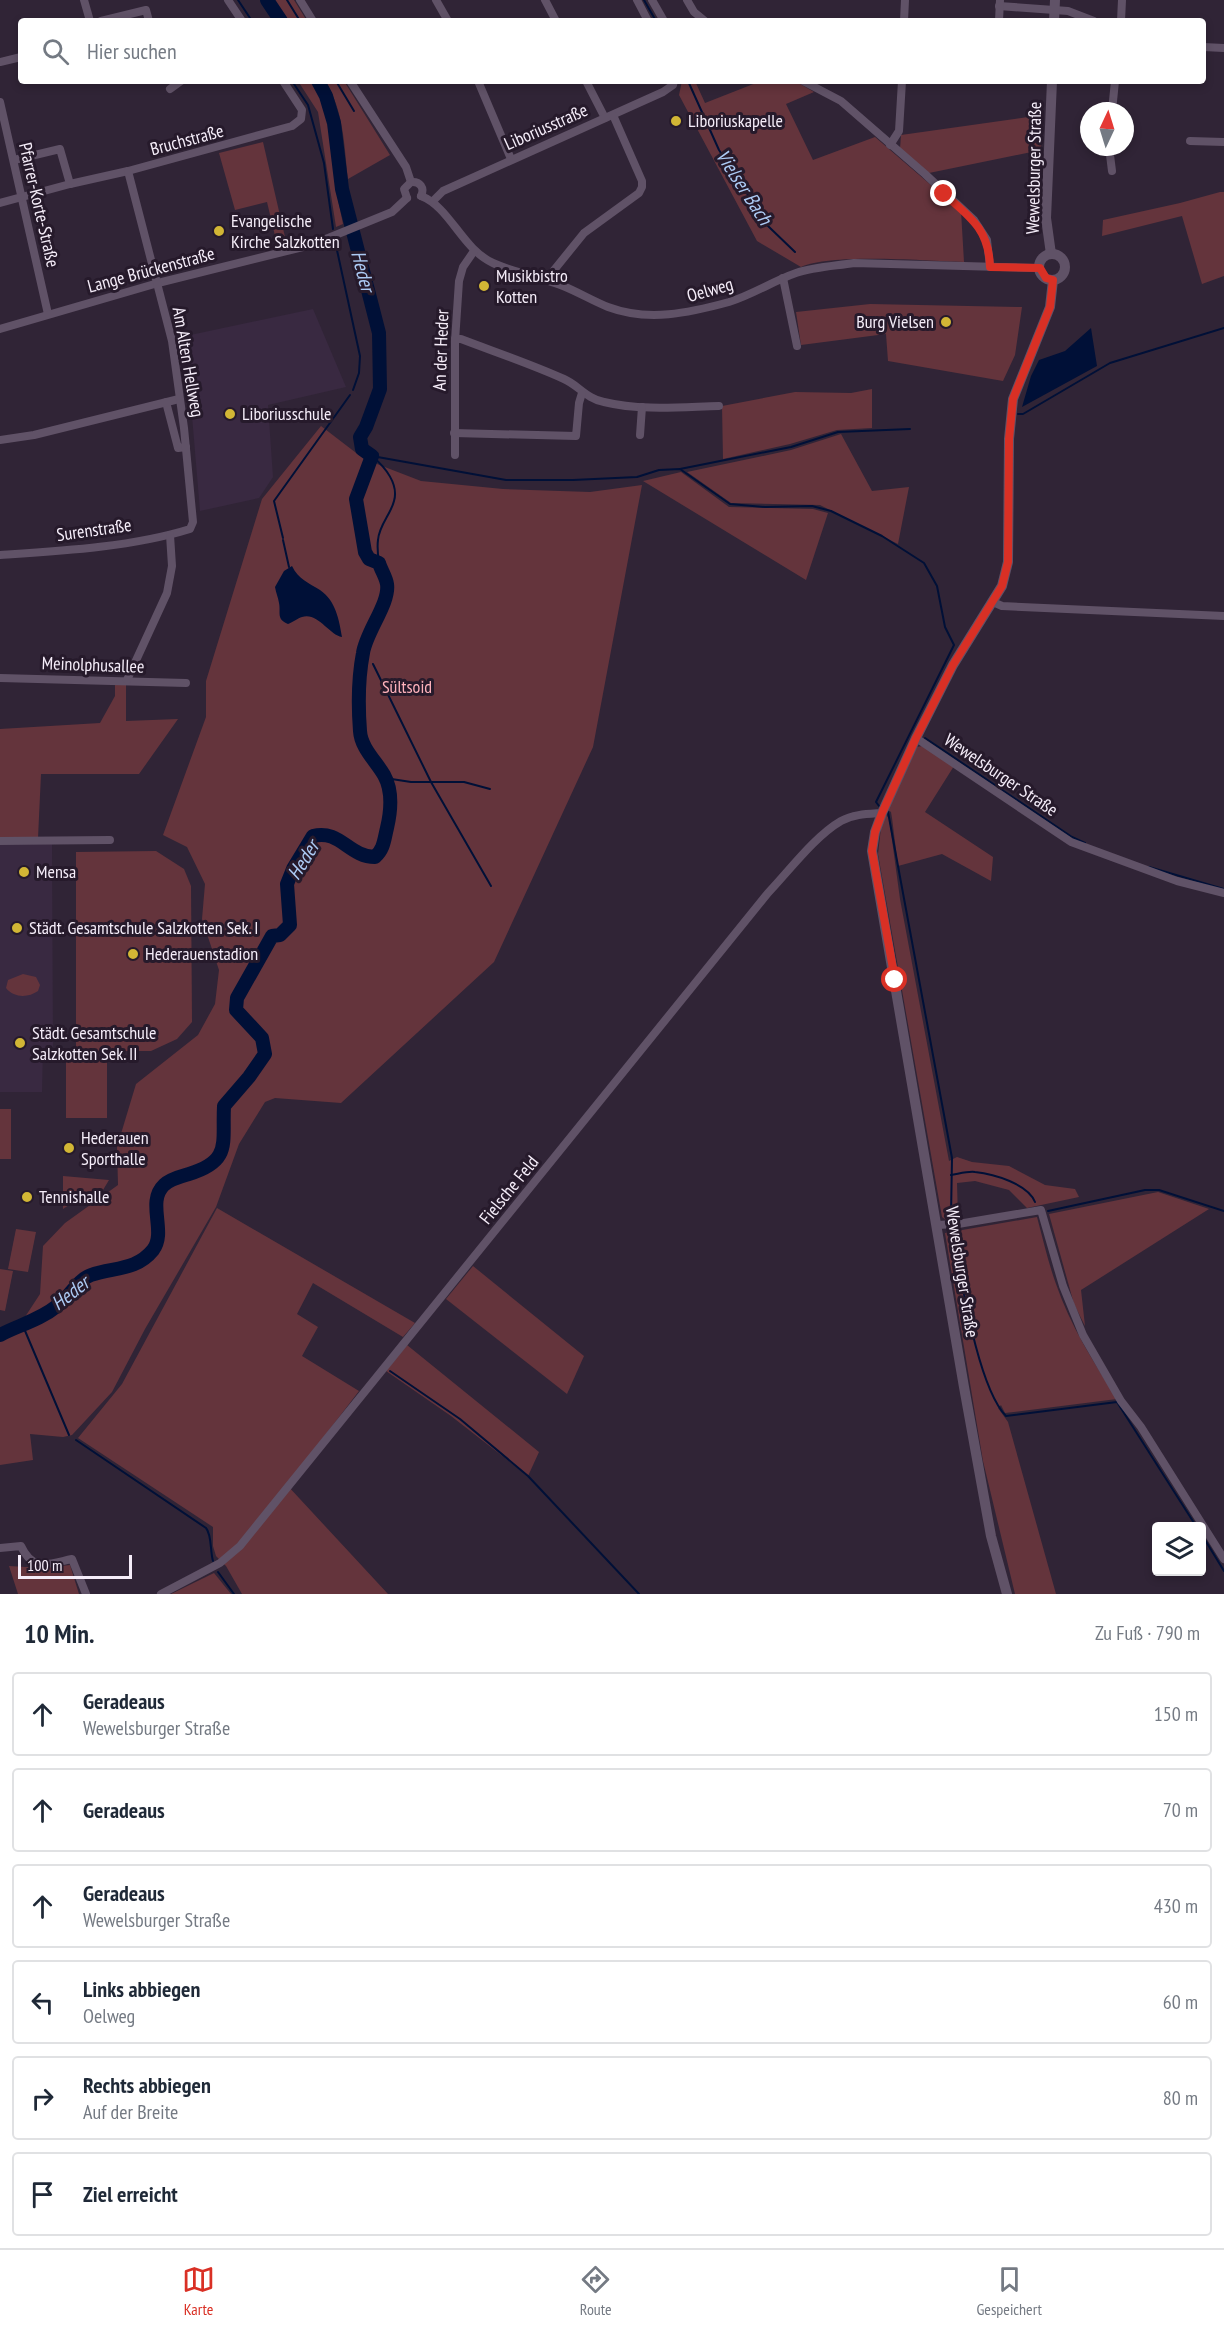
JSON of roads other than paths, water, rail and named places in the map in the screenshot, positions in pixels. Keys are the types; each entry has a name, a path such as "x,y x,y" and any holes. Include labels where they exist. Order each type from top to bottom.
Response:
{"main road":[{"name":"Wewelsburger Straße","path":"1051,255 1046,218 1052,84"},
{"path":"1051,255 1061,258 1065,268 1063,274 1053,280 1046,278 1040,268 1041,260 1051,255"},
{"name":"Wewelsburger Straße","path":"1007,1594 991,1536 872,851 875,832 882,813 916,738 953,665 1002,586 1008,562 1009,439 1013,399 1050,307 1053,280"}],"street":[{"path":"84,0 89,18"},
{"path":"228,0 240,18"},
{"path":"300,0 311,18"},
{"path":"436,0 446,18"},
{"path":"545,0 554,18"},
{"path":"637,0 646,18"},
{"path":"652,0 662,18"},
{"path":"687,0 694,12 701,18"},
{"path":"904,18 906,0"},
{"path":"1121,18 1122,0"},
{"path":"999,18 1000,3 1055,4 1086,18"},
{"path":"113,18 146,10 148,18"},
{"path":"1206,47 1224,48"},
{"path":"0,62 18,58"},
{"path":"170,89 177,84"},
{"name":"Bruchstraße","path":"0,203 292,126 301,119 302,110 286,84"},
{"path":"352,84 406,167 411,182"},
{"path":"479,84 511,159"},
{"path":"546,280 584,233 639,193 642,187 642,181 609,116 588,84"},
{"name":"Liboriusstraße","path":"433,201 443,191 663,92 672,84"},
{"path":"809,84 841,101 974,220 987,240 990,267"},
{"path":"890,145 899,131 902,84"},
{"path":"1113,102 1115,84"},
{"name":"Pfarrer-Korte-Straße","path":"0,102 48,314"},
{"path":"1190,141 1224,142"},
{"path":"14,160 60,149 70,184"},
{"path":"1110,156 1112,171"},
{"name":"Am Alten Hellweg","path":"128,171 172,342 186,447 193,522 190,529"},
{"path":"411,182 421,185 423,191 421,196 414,201 407,198 404,189 411,182"},
{"name":"Oelweg","path":"421,196 433,201 474,251 492,263 546,280 609,308 635,314 656,316 691,311 731,301 783,278 825,267 854,263 1040,268"},
{"name":"Lange Brückenstraße","path":"0,329 158,283 311,245 392,212 407,198"},
{"name":"An der Heder","path":"455,454 455,339 459,281 463,267 474,251"},
{"path":"783,278 797,346"},
{"path":"455,339 461,339 547,371 568,381 582,393 602,402 642,407 719,406"},
{"path":"454,433 576,436 582,393"},
{"path":"0,440 34,435 179,399"},
{"name":"Am Alten Hellweg","path":"166,402 178,448 186,447"},
{"path":"640,435 642,407"},
{"name":"Surenstraße","path":"0,555 66,550 170,535 190,529"},
{"path":"127,680 167,592 172,566 170,535"},
{"path":"993,602 1002,606 1224,616"},
{"name":"Meinolphusallee","path":"0,678 186,683"},
{"name":"Wewelsburger Straße","path":"916,738 1071,842 1177,881 1224,893"},
{"name":"Fielsche Feld","path":"161,1594 220,1563 240,1546 768,893 823,836 841,821 854,816 882,813"},
{"path":"0,841 110,840"},
{"path":"937,1225 958,1224 1041,1209 1063,1286 1083,1335 1121,1401 1141,1427 1224,1559"},
{"path":"0,1548 21,1546 27,1558 38,1564 72,1559 86,1594"}],"water":[{"path":"1091,328 1097,366 1022,407 1031,376 1039,360 1065,351"},
{"path":"292,566 301,577 330,600 338,618 342,637 308,616 288,624 282,620 275,587 284,571"}],"waterway":[{"path":"238,0 250,18"},
{"name":"Heder","path":"267,0 279,18"},
{"path":"287,0 298,18"},
{"name":"Vielser Bach","path":"644,0 654,18"},
{"path":"294,84 308,105 324,163 333,229"},
{"name":"Heder","path":"0,1335 50,1311 86,1277 132,1265 153,1250 158,1235 156,1208 159,1192 169,1181 203,1169 218,1157 222,1149 224,1106 265,1054 262,1038 236,1010 237,998 272,936 280,935 290,925 287,884 293,869 313,836 330,836 358,853 375,857 384,840 390,808 389,788 384,775 363,743 360,731 359,702 363,653 368,636 382,609 387,584 379,563 369,559 365,552 356,499 372,456 362,449 360,437 380,389 379,333 342,189 334,123 326,96 320,84"},
{"path":"338,84 354,111"},
{"name":"Vielser Bach","path":"689,84 719,150 768,226 795,252"},
{"path":"335,241 360,356 359,373 353,390"},
{"path":"1018,414 1023,414 1110,363 1224,328"},
{"path":"283,538 274,501 350,395"},
{"path":"680,469 791,447 838,432 910,429"},
{"path":"372,456 506,480 637,477 659,470 680,469 730,504 765,507 812,506 831,511 882,536 924,563 937,586 945,627 954,645 876,802 879,806"},
{"name":"Heder","path":"373,457 390,476 395,488 392,506 379,535 379,563"},
{"path":"283,540 289,567"},
{"path":"373,664 431,782 491,886"},
{"path":"925,738 1072,837 1085,843"},
{"path":"385,778 411,782 464,782 490,789"},
{"path":"888,812 952,1158 951,1216"},
{"path":"1149,867 1224,889"},
{"path":"951,1175 966,1172 983,1173 1010,1181 1025,1190 1035,1202"},
{"path":"1048,1211 1145,1190 1159,1190 1224,1211"},
{"path":"952,1231 965,1301 979,1356 987,1381 1006,1416 1117,1402 1193,1522"},
{"path":"23,1326 69,1435"},
{"path":"390,1371 460,1419 528,1476 639,1594"},
{"path":"76,1440 206,1528 213,1561"},
{"path":"1206,1542 1224,1571"},
{"path":"218,1572 234,1594"}],"place":[{"name":"Liboriuskapelle","path":"676,121"},
{"name":"Evangelische Kirche Salzkotten","path":"219,231"},
{"name":"Musikbistro Kotten","path":"484,286"},
{"name":"Burg Vielsen","path":"946,322"},
{"name":"Liboriusschule","path":"230,414"},
{"name":"Mensa","path":"24,872"},
{"name":"Städt. Gesamtschule Salzkotten Sek. I","path":"17,928"},
{"name":"Hederauenstadion","path":"133,954"},
{"name":"Städt. Gesamtschule Salzkotten Sek. II","path":"20,1043"},
{"name":"Hederauen Sporthalle","path":"69,1148"},
{"name":"Tennishalle","path":"27,1197"}],"park label":[{"name":"Sültsoid","path":"407,687"}]}
